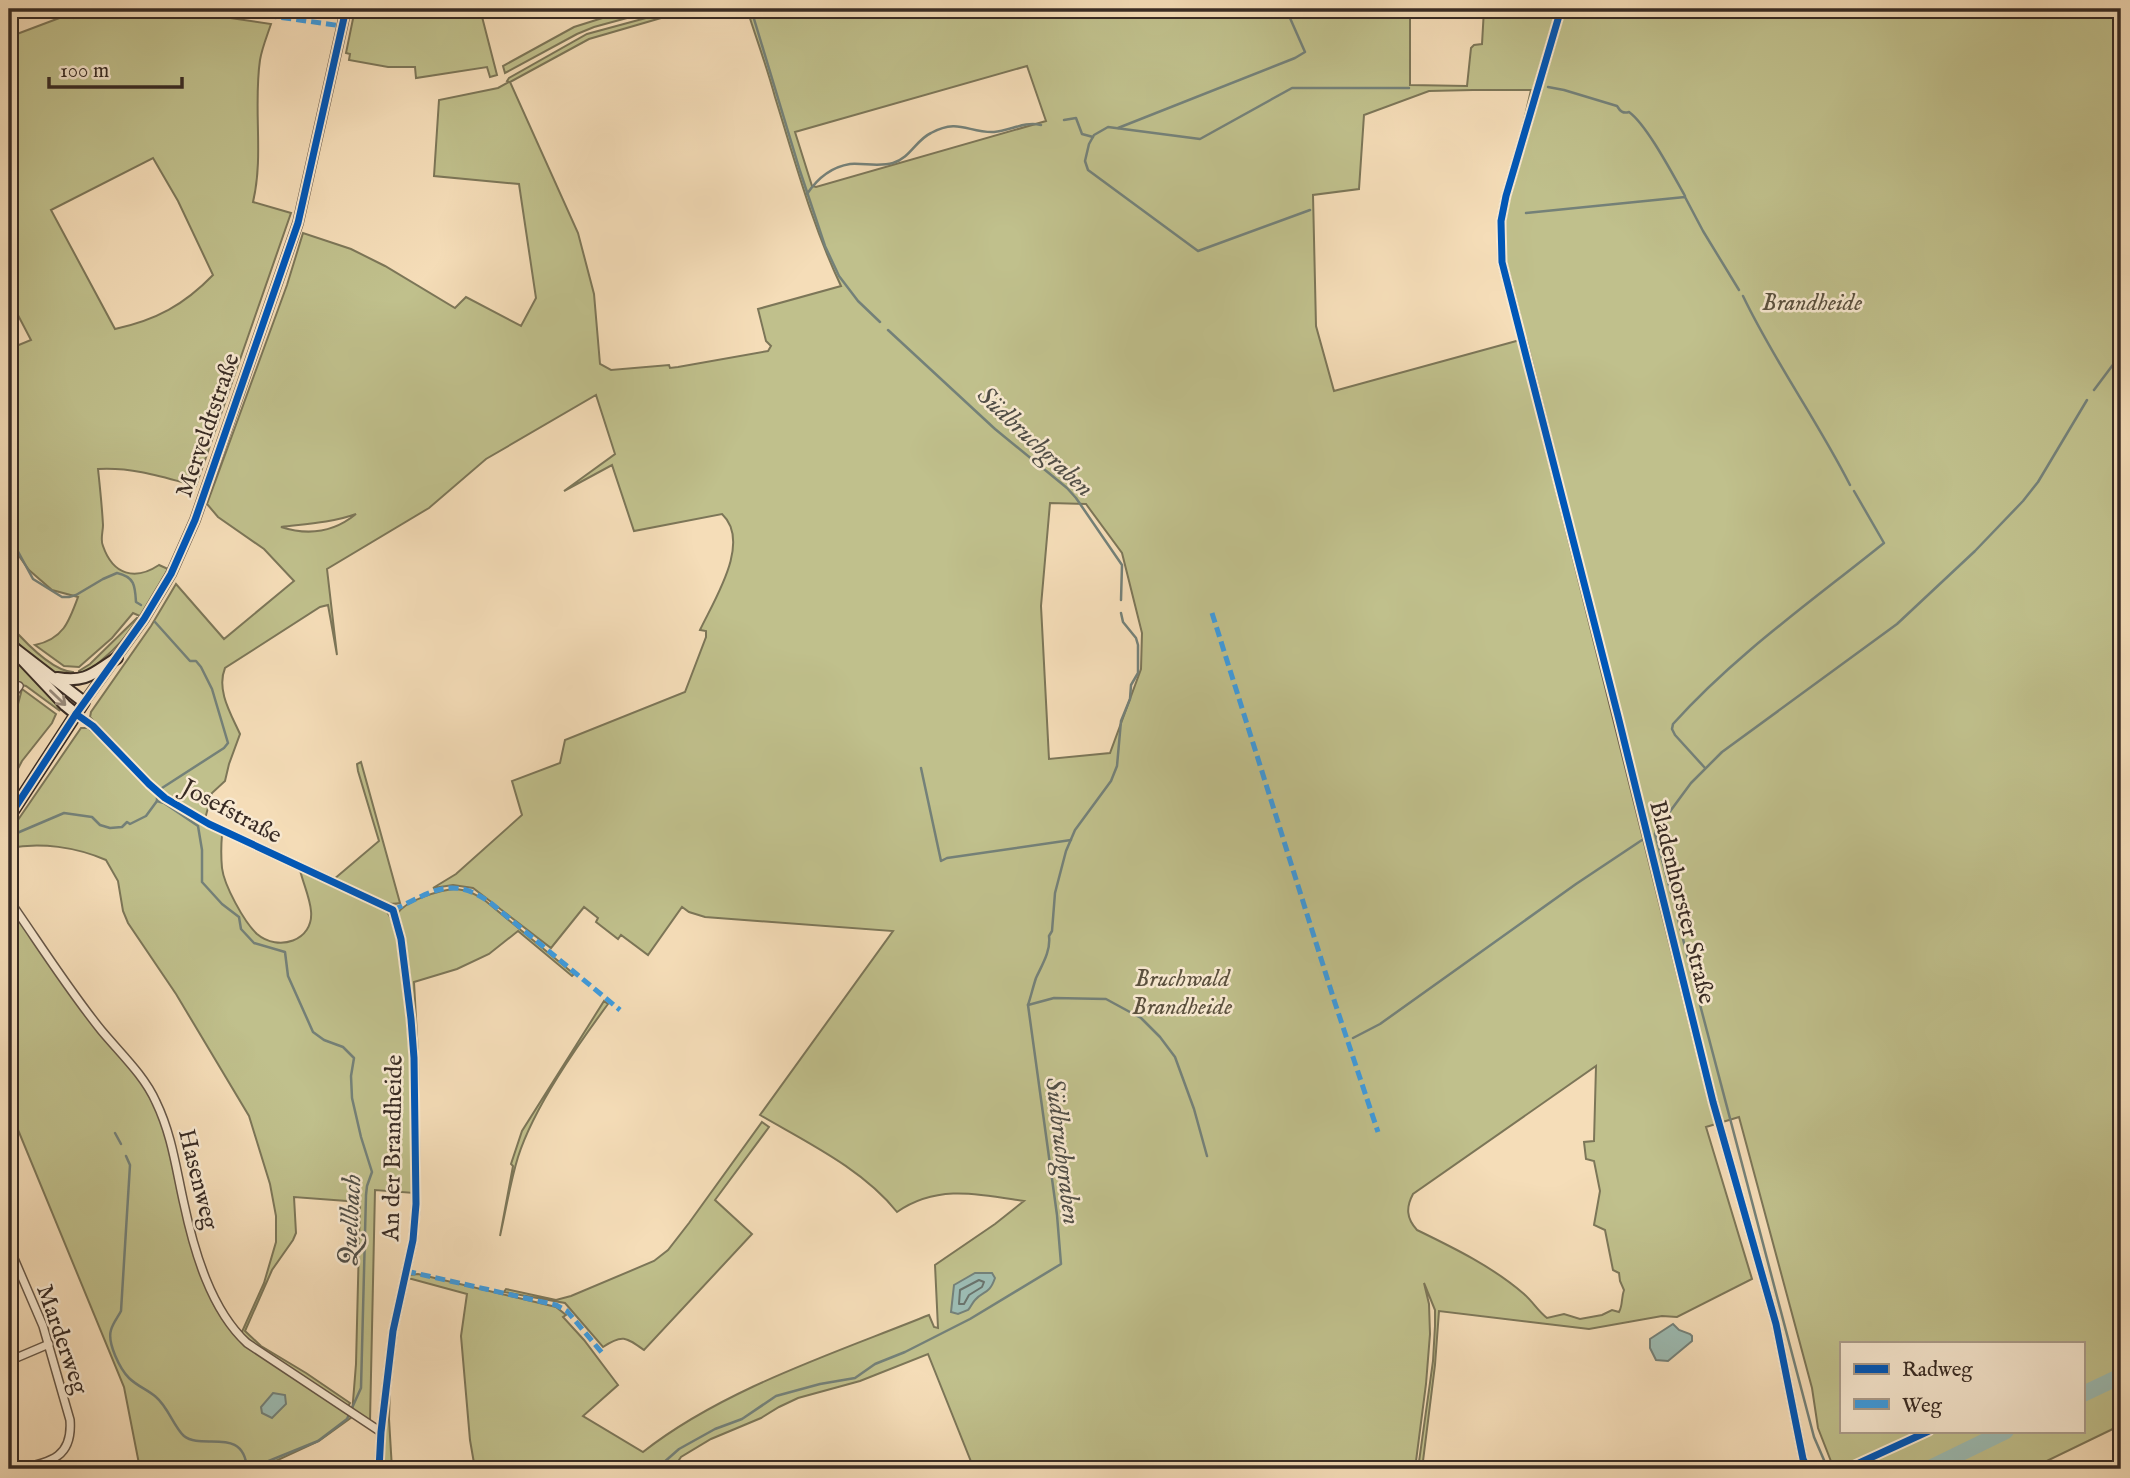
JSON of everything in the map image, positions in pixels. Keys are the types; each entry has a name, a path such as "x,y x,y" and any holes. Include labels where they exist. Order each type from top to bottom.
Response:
{"main road":[{"path":"9,644 85,702"},
{"path":"9,644 38,678 76,714"},
{"path":"53,678 80,680 117,658"},
{"name":"Merveldtstraße","path":"10,813 85,702"}],"street":[{"name":"Merveldtstraße","path":"85,702 144,619 171,574 195,520 298,223 346,9"},
{"path":"1516,316 1502,262 1502,221 1506,196 1561,9"},
{"name":"Bladenhorster Straße","path":"1523,342 1713,1102 1776,1324 1808,1469"},
{"path":"9,699 19,686"},
{"name":"Josefstraße","path":"76,714 93,726 149,785 165,797 209,824 393,910"},
{"name":"Hasenweg","path":"9,900 100,1029 144,1081 156,1100 170,1136 184,1206 201,1264 216,1302 230,1325 247,1343 381,1432"},
{"name":"An der Brandheide","path":"379,1469 393,1331 413,1240 416,1204 411,1019 401,939 393,910"},
{"name":"Marderweg","path":"10,1252 48,1344 71,1432 67,1445 59,1456 47,1462 17,1469"},
{"path":"9,1361 48,1344"}],"green space":[{"path":"98,9 169,9 271,24 261,56 258,78 258,167 253,202 291,213 196,486 136,471 98,469 102,541 107,556 119,569 133,574 159,565 168,569 142,617 133,613 112,638 79,667 64,666 35,645 59,634 78,597 52,590 29,570 9,542 9,349 31,340 9,298 9,37 70,14 74,18","holes":["153,158 178,201 213,275 191,295 168,310 144,321 115,329 51,210"]},
{"path":"355,9 480,9 497,75 490,77 487,67 416,78 415,67 388,67 349,60 350,54 346,53"},
{"path":"631,9 660,9 577,34 505,73 503,66 574,27"},
{"name":"Brandheide","path":"679,9 692,9 589,39 510,82 578,233 594,294 600,364 611,370 669,365 670,368 768,351 771,346 766,341 758,309 841,286 797,169 747,9 1410,9 1410,85 1467,86 1471,48 1482,44 1484,9 2121,9 2121,1425 2030,1469 1860,1469 1863,1466 1834,1469 1818,1428 1812,1388 1739,1117 1706,1127 1752,1279 1677,1317 1662,1316 1589,1329 1439,1311 1422,1469 1418,1469 1433,1361 1435,1326 1435,1310 1424,1283 1429,1304 1430,1334 1415,1469 974,1469 928,1354 860,1381 798,1398 761,1418 711,1439 681,1457 673,1469 475,1469 461,1336 467,1294 408,1278 399,1316 390,1385 392,1469 381,1469 397,1316 402,1293 409,1275 418,1274 556,1307 566,1315 563,1317 618,1385 583,1416 643,1452 708,1409 818,1358 929,1315 934,1327 938,1328 935,1265 1024,1201 975,1194 943,1194 927,1197 897,1212 868,1182 815,1146 760,1115 893,931 705,917 682,907 648,955 621,935 618,939 596,922 598,918 584,907 551,948 473,888 453,885 433,888 456,874 522,815 512,781 560,763 565,740 685,692 706,637 706,631 700,630 721,587 732,555 730,526 722,514 634,531 612,465 564,491 615,454 596,395 486,459 429,508 327,569 337,655 328,605 320,607 225,668 223,693 240,734 225,781 212,793 205,819 150,783 90,717 176,584 224,639 294,581 264,549 218,517 207,504 287,285 303,233 351,249 455,308 466,297 521,326 536,298 519,184 434,176 439,100 498,88 509,82 509,78 587,34","holes":["1027,66 1046,121 812,186 795,132","1531,90 1499,228 1501,262 1520,340 1334,391 1316,326 1313,195 1359,189 1364,115 1429,91","1050,503 1086,504 1122,553 1142,633 1141,669 1110,753 1049,759 1041,606","356,514 339,525 321,531 281,527 318,523","1596,1066 1594,1141 1584,1142 1586,1159 1594,1161 1600,1191 1594,1225 1605,1230 1613,1270 1619,1273 1624,1290 1619,1312 1612,1310 1602,1315 1580,1319 1564,1314 1547,1318 1524,1294 1499,1275 1417,1230 1409,1217 1408,1208 1413,1194"]},
{"path":"137,618 140,619 120,643 80,677 79,671 90,664"},
{"path":"9,624 38,654 56,666 73,672 75,678 59,676 31,656 9,634"},
{"path":"9,653 54,700 60,711 26,686 9,682"},
{"path":"22,689 56,714 22,761 9,786 9,709 18,704"},
{"path":"81,728 88,728 101,739 150,789 222,835 222,868 226,884 246,921 257,934 265,939 284,943 301,936 307,930 311,911 300,870 386,910 396,927 410,1048 414,1193 375,1190 370,1421 352,1414 356,1364 360,1202 294,1197 296,1233 272,1270 245,1331 261,1346 350,1403 347,1408 241,1334 264,1283 276,1242 276,1216 270,1184 249,1116 176,994 128,923 118,881 106,860 58,847 9,848 9,833"},
{"path":"361,762 400,903 374,900 333,880 379,841 358,771 357,764"},
{"path":"456,889 482,898 574,974 572,976 518,931 489,954 457,969 414,982 418,1055 418,1147 411,1001 397,914 415,900"},
{"path":"9,904 98,1029 142,1083 162,1120 208,1291 224,1321 244,1345 352,1417 319,1441 269,1464 270,1469 140,1469 124,1387 9,1108"},
{"path":"604,1001 608,1004 557,1078 525,1138 515,1167 500,1236 513,1166 511,1164 522,1131"},
{"path":"762,1122 769,1127 715,1200 752,1234 644,1350 624,1339 615,1340 603,1347 565,1303 504,1292 506,1289 556,1300 654,1261 668,1250 689,1223"}],"water":[{"path":"975,1273 992,1273 995,1278 991,1287 975,1300 968,1310 958,1314 951,1312 954,1285"},
{"path":"1673,1324 1679,1330 1690,1334 1692,1341 1668,1361 1656,1360 1650,1348 1650,1339"},
{"path":"273,1393 285,1395 286,1404 272,1418 262,1413 261,1407"}],"waterway":[{"name":"Südbruchgraben","path":"751,9 825,246 839,276 858,301 880,322"},
{"path":"1118,128 1305,52 1286,9"},
{"path":"1548,87 1617,106 1622,112 1629,112 1651,139 1685,196"},
{"path":"1310,210 1198,251 1088,170 1085,161 1089,144 1094,135 1108,127 1200,139 1292,88 1409,88"},
{"path":"1064,120 1076,118 1082,134 1093,137"},
{"path":"807,194 815,183 837,168 850,164 882,165 899,161 926,136 941,129 956,126 994,132 1029,124 1041,125"},
{"path":"1526,213 1685,197 1739,290"},
{"path":"1743,296 1850,485"},
{"name":"Südbruchgraben","path":"888,330 995,429 1076,498 1122,565 1121,600"},
{"path":"2094,390 2121,354"},
{"path":"1671,893 1655,834 1691,783 1722,752 1897,624 1975,551 2038,482 2087,400"},
{"path":"1705,768 1675,735 1673,724 1748,652 1884,543 1854,491"},
{"name":"Quellbach","path":"9,535 33,579 62,597 76,595 117,573 131,580 136,602 141,605"},
{"name":"Südbruchgraben","path":"660,1469 679,1449 715,1429 742,1419 776,1396 855,1378 875,1364 970,1319 1061,1264 1057,1215 1028,1005 1047,952 1052,931 1055,893 1066,851 1075,830 1111,781 1117,766 1121,721 1130,699 1131,685 1138,673 1138,645 1136,638 1123,622 1121,613"},
{"name":"Quellbach","path":"155,622 190,661 196,661 201,667 212,689 228,743 162,788"},
{"path":"921,768 941,861 1071,840"},
{"name":"Quellbach","path":"157,796 157,801 198,826 202,850 202,882 222,904 239,917 241,929 254,943 285,952 288,976 313,1032 324,1040 343,1047 354,1058 352,1098 372,1172 366,1195 361,1388 347,1419 318,1441 249,1469"},
{"path":"10,836 64,813 92,817 100,825 110,828 122,827 127,822 130,824 146,816 157,801"},
{"path":"1353,1038 1380,1024 1642,840"},
{"path":"1678,919 1695,987"},
{"path":"1698,997 1814,1437 1827,1467"},
{"path":"1028,1005 1054,998 1106,999 1141,1018 1175,1057 1207,1156"},
{"path":"115,1133 121,1144"},
{"path":"126,1156 130,1165 121,1311 110,1335 115,1356 129,1378 160,1401 184,1436 192,1440 230,1443 238,1447 244,1456 247,1469"},
{"path":"2084,1394 2121,1376"},
{"path":"1928,1469 2004,1432"}],"marked path":[{"path":"222,9 342,26"},
{"path":"1212,613 1378,1132"},
{"path":"393,910 442,889 453,888 478,895 620,1010"},
{"path":"406,1271 556,1305 567,1311 603,1354"}],"cycle path":[{"path":"9,817 76,714 144,619 171,574 195,520 298,223 346,9"},
{"path":"1561,9 1506,196 1501,221 1502,262 1713,1102 1776,1324 1803,1459 1808,1469"},
{"path":"76,714 93,726 165,798 209,824 393,910 401,939 411,1019 416,1204 413,1240 393,1331 379,1469"},
{"path":"1846,1469 1927,1432"}],"park label":[{"name":"Bruchwald Brandheide","path":"1182,992"}]}
